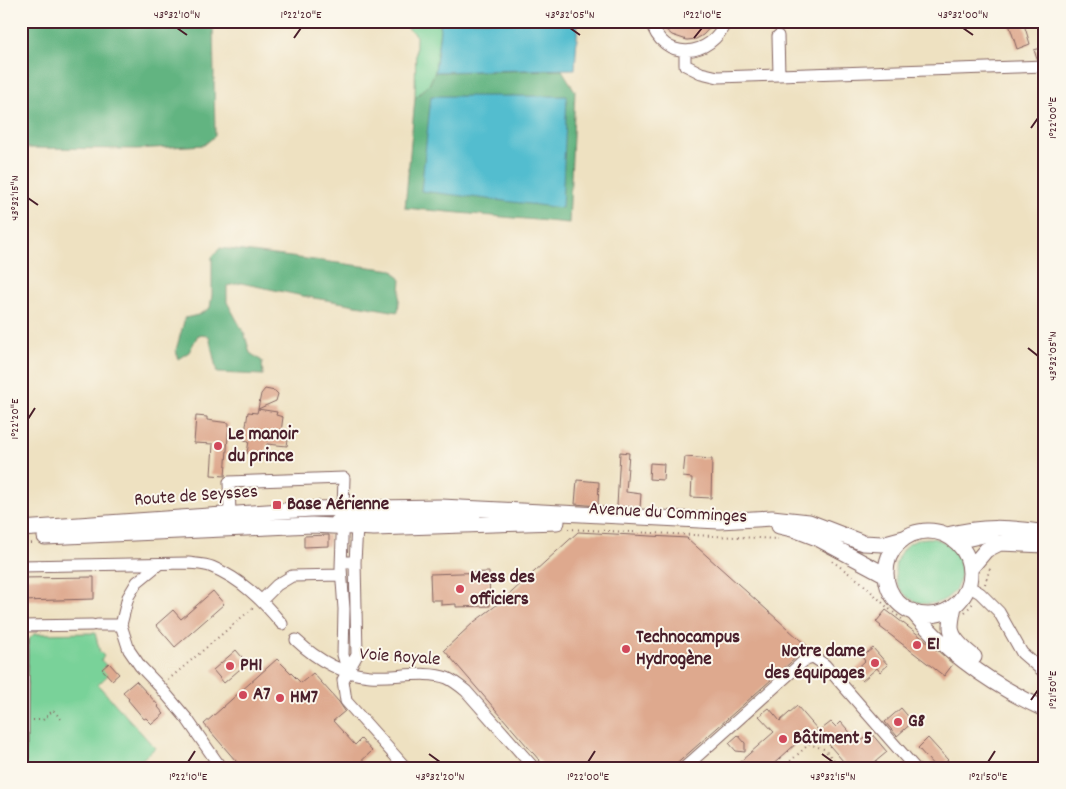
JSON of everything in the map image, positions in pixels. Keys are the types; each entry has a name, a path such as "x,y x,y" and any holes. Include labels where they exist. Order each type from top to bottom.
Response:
{"main road":[{"name":"Avenue du Comminges","path":"374,518 441,507 719,521 772,518 808,522 863,543 882,544 904,538"},
{"name":"Route de Seysses","path":"21,529 311,509 348,520 374,518"},
{"name":"Route de Seysses","path":"21,538 312,525 374,518"},
{"name":"Avenue du Comminges","path":"374,518 714,528 772,525 796,530 817,538 886,575"},
{"path":"952,539 995,528 1008,528 1042,541"},
{"path":"920,531 930,531 952,539 967,556 974,590 960,600 958,612 951,627 955,638 971,655 995,674 1029,696 1044,710 1027,702 964,661 920,621 911,618 896,600 889,588 886,575 890,554 904,538 920,531"},
{"path":"970,569 986,550 992,546 1042,541"},
{"path":"911,618 946,610 958,612"}],"street":[{"path":"651,21 653,28 662,41 677,51 691,52 708,44 722,31 726,21"},
{"path":"778,36 779,75"},
{"path":"685,51 685,65 701,73 718,77 1045,66"},
{"path":"230,515 229,482 344,478 355,562 357,609 357,655 343,680 346,701 406,768"},
{"path":"348,520 341,575 344,609 343,655 348,672"},
{"path":"342,562 355,562"},
{"path":"21,566 188,563 210,566 240,582 262,600 282,624"},
{"path":"159,564 137,582 128,597 122,625 129,650 140,666 197,732 221,768"},
{"path":"262,600 277,585 292,576 341,575"},
{"path":"974,590 999,612 1022,653 1045,673"},
{"path":"21,626 122,625"},
{"path":"21,634 23,640 23,768"},
{"name":"Voie Royale","path":"296,640 311,654 348,672 371,676 438,675 454,681 466,691 534,768"},
{"path":"684,768 806,659 813,657 825,665 915,768"}],"path":[{"name":"Avenue du Comminges","path":"568,525 782,540"},
{"path":"958,612 976,601 974,590 984,586 994,559"},
{"path":"830,560 861,582 888,608 911,618"},
{"path":"160,687 262,600"},
{"path":"23,720 43,720 53,710 62,720"},
{"path":"783,768 809,744 824,750 841,768"}],"green space":[{"path":"21,21 213,21 215,136 204,145 137,149 21,148"},
{"path":"399,21 441,21 435,72 429,85 415,98 416,36 407,27 395,23"},
{"path":"562,70 575,91 569,223 405,208 415,98 429,85 435,72"},
{"path":"220,248 393,270 401,280 398,312 308,297 241,283 227,286 227,302 245,335 250,353 262,361 263,375 217,373 209,336 198,335 189,352 178,359 176,350 185,318 198,315 210,308 212,257"},
{"path":"922,538 934,538 946,543 956,553 961,565 959,584 946,599 934,604 922,604 910,599 900,589 895,577 895,565 900,553 910,543"},
{"path":"95,633 100,652 104,656 101,660 106,665 103,669 108,675 98,685 155,748 140,761 146,768 25,768 28,640 34,634"}],"water":[{"path":"441,21 578,21 575,69 435,72"},
{"path":"431,96 567,96 562,208 421,191"}],"building":[{"path":"659,21 716,21 703,35 696,39 687,40 672,35"},
{"path":"1008,21 1023,21 1030,44 1017,49"},
{"path":"1045,47 1045,58 1037,59 1034,50"},
{"path":"265,389 275,391 278,394 276,401 258,409 261,394"},
{"path":"258,409 277,412 276,415 283,417 281,432 289,433 287,446 267,444 265,456 247,453 249,441 244,440 248,412 257,413"},
{"path":"196,416 207,417 207,420 229,423 225,476 211,475 213,444 194,443"},
{"path":"620,452 629,453 626,492 641,494 640,508 617,506"},
{"path":"685,457 712,459 711,498 691,497 692,478 683,477"},
{"path":"650,463 664,464 663,480 649,479"},
{"path":"577,480 599,482 598,506 575,504"},
{"name":"Technocampus Hydrogène","path":"578,532 687,538 808,647 672,768 546,768 444,650 474,622 502,601"},
{"path":"329,535 329,546 304,547 304,536"},
{"name":"Mess des officiers","path":"489,572 490,606 456,607 456,604 441,605 441,600 431,600 430,574"},
{"path":"94,577 94,599 21,601 21,578"},
{"path":"213,591 224,604 175,647 156,625 173,610 181,619"},
{"name":"E1","path":"886,610 953,664 944,676 880,627 876,622"},
{"name":"Notre dame des équipages","path":"873,648 888,665 880,672 877,668 862,681 854,671 865,661 862,657"},
{"name":"PH1","path":"236,650 247,663 224,683 213,670"},
{"name":"HM7","path":"277,659 301,683 313,673 339,702 345,711 333,721 355,745 361,739 372,751 354,768 242,768 204,724"},
{"path":"109,663 119,674 112,680 102,669"},
{"path":"136,681 164,714 152,724 146,718 144,719 123,692"},
{"name":"Bâtiment 5","path":"797,706 818,730 811,736 808,733 769,768 733,768 774,732 759,716 769,708 780,721"},
{"name":"G8","path":"901,708 913,722 897,736 885,722"},
{"path":"831,722 836,727 841,722 859,743 871,733 887,752 875,762 880,768 849,768 818,732"},
{"path":"738,735 745,743 745,752 736,751 729,743"},
{"path":"928,738 948,760 940,768 936,768 918,748"}],"place":[{"name":"Le manoir du prince","path":"218,446"},
{"name":"Base Aérienne","path":"277,505"},
{"name":"Mess des officiers","path":"460,589"},
{"name":"E1","path":"917,645"},
{"name":"Technocampus Hydrogène","path":"626,649"},
{"name":"Notre dame des équipages","path":"875,663"},
{"name":"PH1","path":"230,666"},
{"name":"A7","path":"243,695"},
{"name":"HM7","path":"280,698"},
{"name":"G8","path":"898,722"},
{"name":"Bâtiment 5","path":"783,739"}]}
